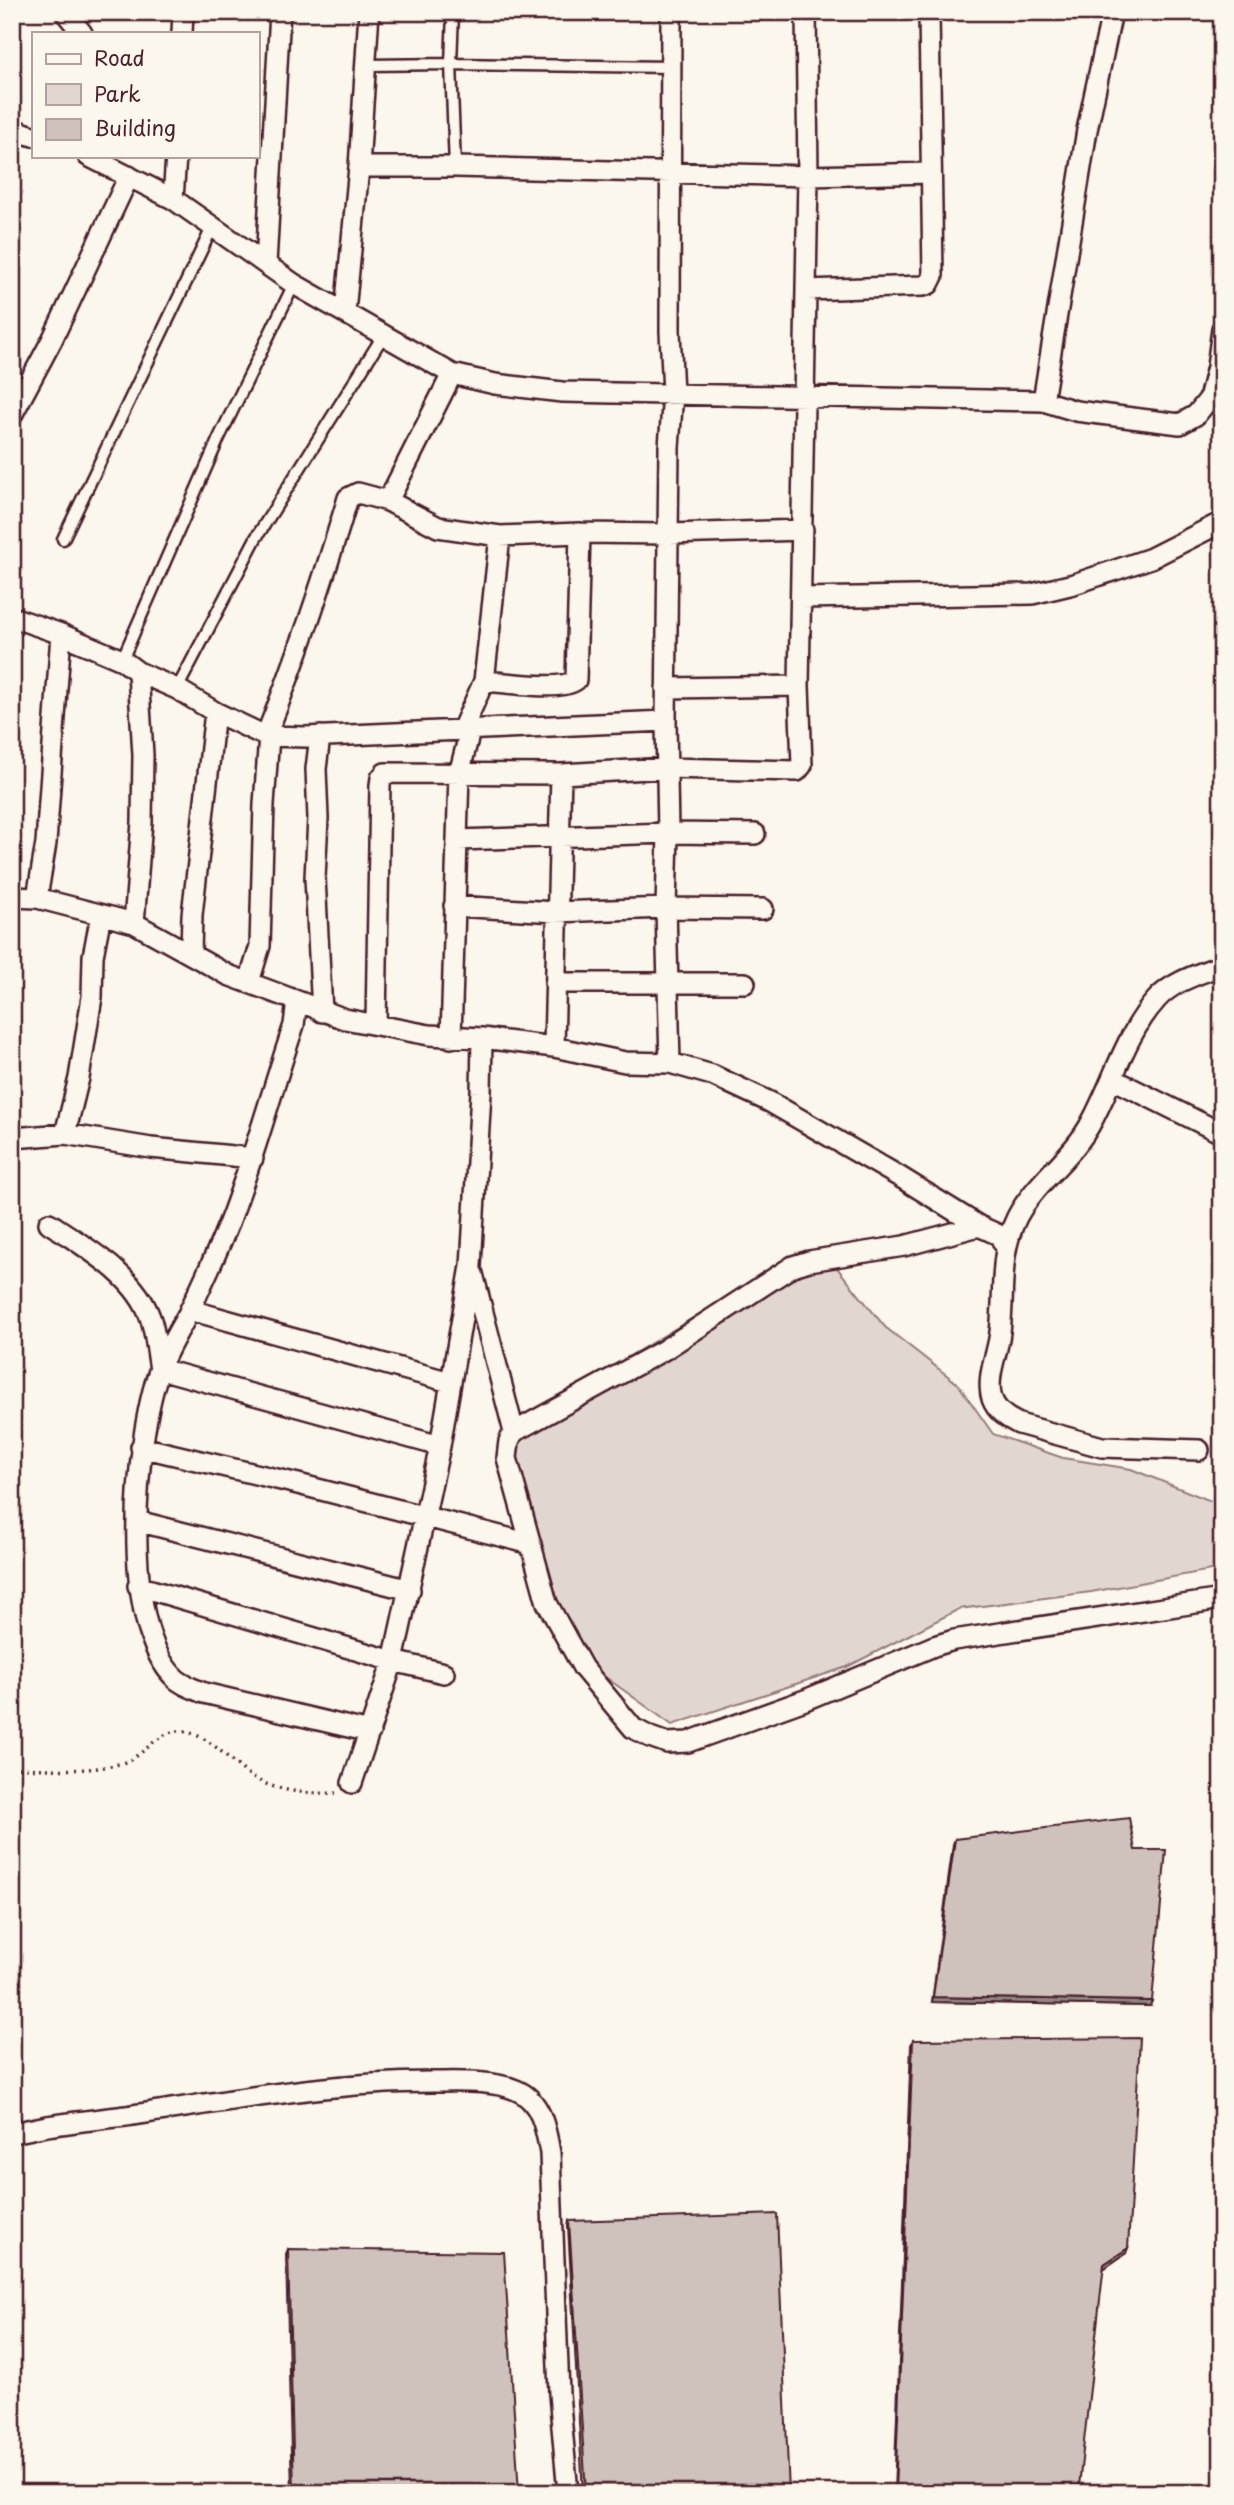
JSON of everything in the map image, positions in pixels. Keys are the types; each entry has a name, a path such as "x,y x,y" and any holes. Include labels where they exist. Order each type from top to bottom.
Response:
{"street":[{"path":"65,12 81,32"},
{"path":"182,32 183,12"},
{"path":"266,264 280,12"},
{"path":"345,312 359,167 369,12"},
{"path":"670,1063 666,908 666,688 669,447 673,393 670,331 671,12"},
{"path":"376,1024 381,778 385,773 561,774 667,768 797,771 802,765 799,686 808,176 806,12"},
{"path":"806,290 923,286 929,284 933,276 929,12"},
{"path":"1043,401 1087,130 1112,12"},
{"path":"12,129 32,136"},
{"path":"92,158 173,199 295,284 383,336 452,374 495,384 562,392 1043,401 1076,411 1180,424 1196,415 1209,400 1222,329"},
{"path":"173,199 176,158"},
{"path":"359,167 808,176 931,173"},
{"path":"12,415 52,340 129,176"},
{"path":"388,501 452,374"},
{"path":"249,982 260,946 268,734 324,578 348,498 358,493 388,501 438,527 500,536 803,530"},
{"path":"801,598 1032,594 1074,584 1151,558 1222,522"},
{"path":"484,681 543,685 571,683 576,680 580,533"},
{"path":"451,1038 459,774 466,730 484,681 500,536"},
{"path":"12,617 61,634 177,689 215,712 257,732 268,734 320,737 666,722"},
{"path":"37,898 46,843 61,634"},
{"path":"130,666 143,755 142,822 134,923"},
{"path":"666,688 799,686"},
{"path":"191,953 191,915 215,712"},
{"path":"320,737 316,769 318,818 315,878 323,1012"},
{"path":"554,1047 555,912 561,774"},
{"path":"457,841 668,833 755,834"},
{"path":"12,897 37,898 134,923 228,975 323,1012 367,1025 376,1024 451,1038 482,1038 554,1047 625,1062 670,1063 712,1076 770,1102 900,1177 979,1226 999,1235 1005,1246"},
{"path":"454,906 555,912 666,908 764,909"},
{"path":"65,1135 79,1078 92,997 93,956 101,915"},
{"path":"1199,1450 1102,1447 1019,1424 999,1411 991,1395 990,1384 1000,1334 1005,1246 1026,1201 1073,1149 1091,1124 1129,1042 1156,1000 1172,986 1222,965"},
{"path":"555,983 745,983"},
{"path":"297,1001 293,1025 253,1158 222,1241 160,1369 148,1410 141,1447 138,1586 156,1647 174,1678 181,1683 204,1693 370,1732"},
{"path":"352,1783 393,1661 440,1446 471,1266 482,1038"},
{"path":"1113,1079 1217,1132"},
{"path":"12,1138 65,1135 174,1151 253,1158"},
{"path":"49,1223 102,1260 135,1292 150,1318 160,1369"},
{"path":"979,1226 904,1246 793,1266 664,1350 514,1432 509,1440 507,1458 547,1603 583,1668 633,1728 667,1743 688,1742 792,1705 954,1640 1222,1599"},
{"path":"471,1266 514,1432"},
{"path":"190,1310 450,1382"},
{"path":"160,1369 440,1446"},
{"path":"141,1447 531,1544"},
{"path":"138,1521 410,1590"},
{"path":"138,1586 393,1661 444,1673"},
{"path":"12,2133 75,2121 331,2086 449,2082 496,2085 516,2090 526,2096 540,2114 550,2152 559,2393 568,2493"}],"lane":[{"path":"453,12 451,64 456,167"},
{"path":"367,65 672,67"},
{"path":"64,538 212,228"},
{"path":"130,666 219,438 295,284"},
{"path":"177,689 256,538 383,336"}],"path":[{"path":"12,1768 75,1769 112,1765 139,1755 160,1738 179,1731 191,1733 207,1741 250,1776 273,1786 335,1794 352,1783"}],"green space":[{"path":"792,1258 829,1258 885,1327 958,1384 993,1434 1063,1458 1131,1469 1222,1503 1222,1568 1091,1592 959,1609 847,1667 672,1725 597,1671 558,1619 525,1516 513,1442 529,1417"}],"building":[{"path":"1129,1818 1135,1850 1166,1850 1152,2001 933,1997 955,1839"},
{"path":"1140,2038 1128,2248 1104,2264 1079,2486 1072,2486 1072,2493 895,2493 913,2040"},
{"path":"777,2214 789,2493 586,2493 569,2221"},
{"path":"288,2249 504,2252 519,2493 294,2493"}]}
